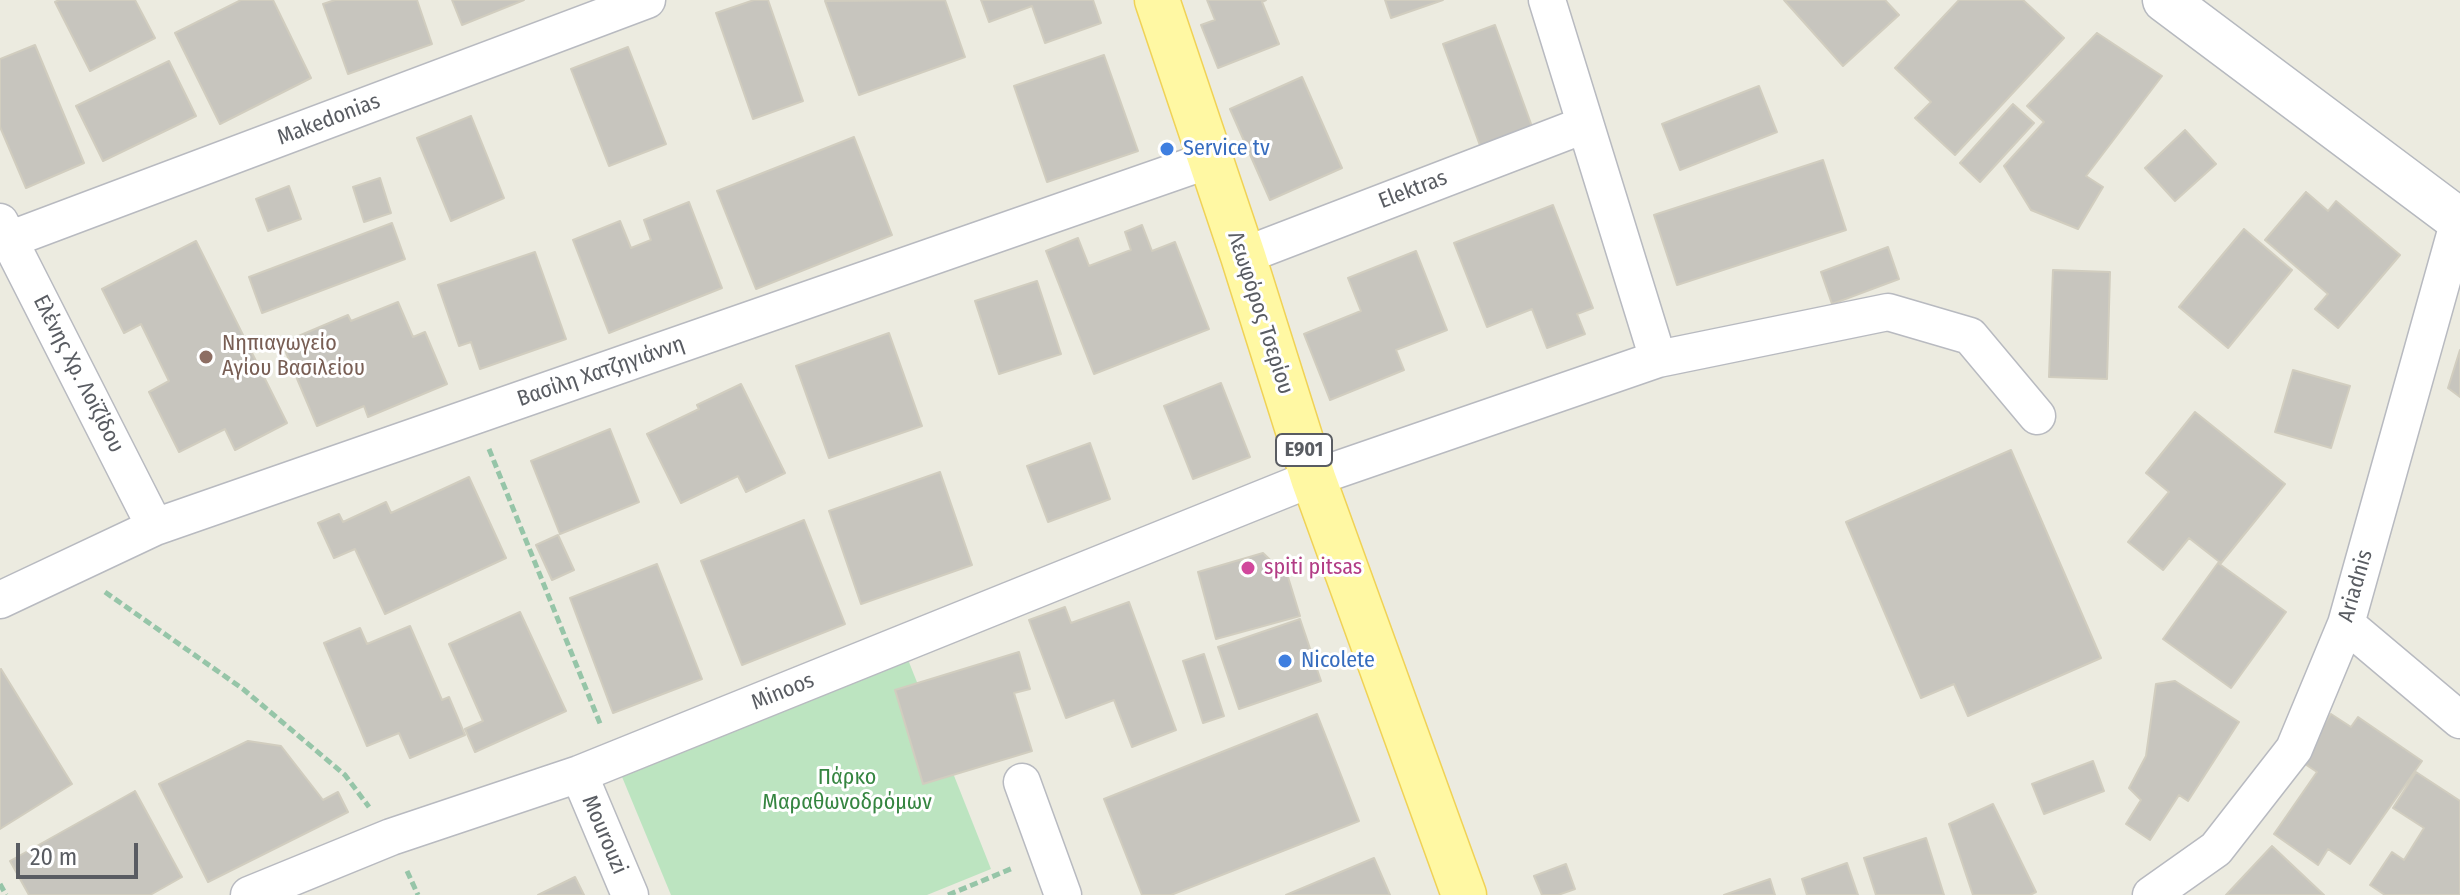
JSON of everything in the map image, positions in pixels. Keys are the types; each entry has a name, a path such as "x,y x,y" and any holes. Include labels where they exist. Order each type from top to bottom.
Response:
{"main road":[{"name":"Λεωφόρος Τσερίου","path":"1157,0 1313,478 1464,895"}],"street":[{"name":"Makedonias","path":"5,230 647,0"},
{"path":"1547,0 1658,359"},
{"path":"2165,0 2459,220"},
{"name":"Elektras","path":"1243,256 1584,125"},
{"name":"Βασίλη Χατζηγιάννη","path":"0,600 155,527 1209,160"},
{"name":"Ariadnis","path":"2151,895 2216,849 2294,749 2346,624 2459,220"},
{"name":"Ελένης Χρ. Λοϊζίδου","path":"5,230 155,527"},
{"name":"Minoos","path":"249,895 391,837 579,774 1313,478 1658,359 1888,312 1970,336 2037,416"},
{"path":"2346,624 2460,720"},
{"name":"Mourouzi","path":"579,774 630,895"},
{"path":"1022,782 1063,895"}],"path":[{"path":"475,415 614,760"},
{"path":"71,567 243,689 301,737 345,775 391,837"},
{"path":"948,895 1048,854"},
{"path":"0,884 6,895"}],"green space":[{"name":"Πάρκο Μαραθωνοδρόμων","path":"905,652 991,869 927,895 671,895 620,772"}],"building":[{"path":"135,0 155,38 90,71 55,2"},
{"path":"241,0 273,0 311,78 220,124 175,33"},
{"path":"335,0 417,0 432,44 348,74 323,4"},
{"path":"452,0 524,0 462,25"},
{"path":"754,0 768,0 803,101 753,119 716,13"},
{"path":"945,0 965,57 859,95 825,1"},
{"path":"981,0 1093,0 1101,23 1045,43 1032,6 989,22"},
{"path":"1207,0 1266,0 1262,2 1279,44 1218,68 1201,25 1215,20"},
{"path":"1385,0 1443,0 1391,18"},
{"path":"1784,0 1885,0 1899,15 1843,66"},
{"path":"1959,0 2023,0 2064,38 1955,155 1915,118 1931,102 1895,68"},
{"path":"1495,25 1534,132 1482,151 1443,44"},
{"path":"2097,33 2162,76 2086,176 2103,187 2078,229 2031,210 2004,166 2044,122 2027,106"},
{"path":"35,45 84,163 26,188 0,127 0,59"},
{"path":"628,47 666,144 609,166 571,69"},
{"path":"1104,55 1138,151 1047,182 1014,86"},
{"path":"169,61 196,116 103,161 76,106"},
{"path":"1302,77 1342,168 1270,200 1230,109"},
{"path":"1759,86 1777,132 1680,170 1662,124"},
{"path":"2013,104 2034,123 1980,182 1960,163"},
{"path":"471,116 504,198 451,221 417,138"},
{"path":"2185,130 2216,164 2175,201 2145,168"},
{"path":"854,137 892,235 756,289 717,191"},
{"path":"1823,160 1846,230 1677,285 1654,215"},
{"path":"380,178 391,213 364,222 353,187"},
{"path":"289,186 301,219 268,231 256,199"},
{"path":"2306,192 2328,211 2336,201 2400,255 2338,328 2315,309 2328,294 2265,240"},
{"path":"689,202 722,288 609,333 573,240 620,221 631,248 651,240 644,220"},
{"path":"1553,205 1593,308 1577,314 1585,334 1547,348 1532,309 1487,327 1454,243"},
{"path":"392,223 405,259 262,313 249,277"},
{"path":"1142,225 1152,251 1175,242 1209,329 1094,374 1046,251 1078,238 1089,266 1131,250 1125,232"},
{"path":"2244,229 2292,270 2228,348 2179,307"},
{"name":"Νηπιαγωγείο Αγίου Βασιλείου","path":"196,241 287,423 235,450 225,429 179,452 149,392 169,381 141,324 124,333 102,289"},
{"path":"1888,247 1899,279 1832,304 1821,272"},
{"path":"1416,251 1447,330 1396,350 1404,370 1330,400 1304,334 1361,311 1348,278"},
{"path":"535,252 566,339 480,369 471,342 459,346 438,285"},
{"path":"2053,270 2110,272 2107,379 2049,377"},
{"path":"1037,281 1061,354 999,374 975,301"},
{"path":"398,302 413,337 425,332 447,384 368,417 364,406 317,426 282,343 348,315 351,321"},
{"path":"889,333 922,426 829,458 796,366"},
{"path":"2460,350 2460,397 2448,388"},
{"path":"2293,370 2350,386 2331,448 2275,432"},
{"path":"1221,383 1250,457 1193,479 1164,406"},
{"path":"741,384 785,473 746,492 738,476 681,503 647,434"},
{"path":"2195,412 2285,484 2221,563 2189,538 2163,570 2128,542 2169,492 2146,473"},
{"path":"610,429 639,502 560,534 531,461"},
{"path":"1090,443 1110,499 1048,522 1027,466"},
{"path":"2011,450 2101,658 1968,716 1954,684 1921,698 1846,522"},
{"path":"940,472 972,565 861,604 829,511"},
{"path":"469,477 506,558 385,614 355,549 334,558 318,523 339,514 343,522 386,502 391,513"},
{"path":"804,520 845,624 742,665 701,561"},
{"path":"558,535 574,570 552,580 536,545"},
{"path":"1263,553 1288,577 1300,616 1216,639 1198,572"},
{"path":"2218,563 2286,612 2231,688 2163,639"},
{"path":"657,564 702,679 613,713 570,598"},
{"path":"1129,602 1176,730 1132,747 1114,700 1066,718 1029,620 1065,607 1071,623"},
{"path":"520,612 566,711 475,752 465,729 483,721 449,644"},
{"path":"1300,619 1321,681 1239,709 1218,647"},
{"path":"410,626 442,700 449,697 465,735 410,758 399,733 367,746 324,643 360,628 367,644"},
{"path":"1019,652 1030,689 1014,693 1032,751 923,784 895,690"},
{"path":"1204,654 1224,716 1203,723 1183,661"},
{"path":"0,670 72,784 0,829"},
{"path":"2175,681 2239,722 2188,801 2179,795 2150,840 2126,824 2141,800 2129,788 2146,756 2156,684"},
{"path":"1317,714 1359,821 1171,895 1142,895 1104,799"},
{"path":"2331,714 2351,727 2358,717 2422,761 2350,864 2328,849 2318,865 2274,834 2317,772 2299,760"},
{"path":"248,741 281,746 323,800 338,792 348,812 208,882 159,784"},
{"path":"2093,761 2104,791 2044,814 2032,784"},
{"path":"2416,772 2460,801 2460,895 2385,895 2370,885 2392,852 2404,860 2424,828 2393,808"},
{"path":"135,791 182,877 150,895 29,895 10,861"},
{"path":"1993,804 2036,892 2030,895 1973,895 1949,824"},
{"path":"1926,838 1944,895 1876,895 1864,858"},
{"path":"2272,846 2324,895 2226,895"},
{"path":"1374,858 1390,895 1286,895"},
{"path":"1847,863 1858,895 1807,895 1802,879"},
{"path":"1566,864 1575,889 1558,895 1542,895 1534,876"},
{"path":"575,877 584,895 538,895"},
{"path":"1770,879 1775,895 1724,895"}],"place":[{"name":"Service tv","path":"1167,149"},
{"name":"Νηπιαγωγείο Αγίου Βασιλείου","path":"206,357"},
{"name":"spiti pitsas","path":"1248,568"},
{"name":"Nicolete","path":"1285,661"}]}
